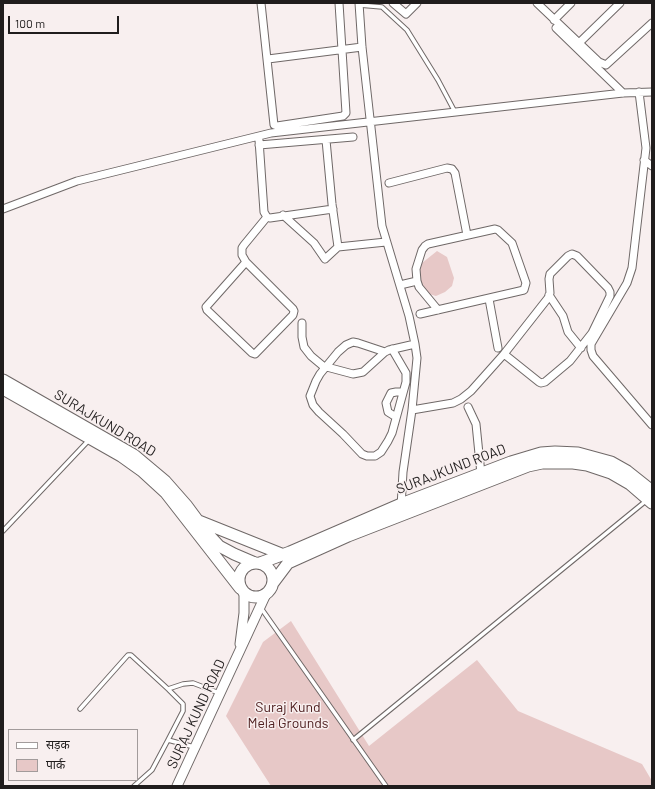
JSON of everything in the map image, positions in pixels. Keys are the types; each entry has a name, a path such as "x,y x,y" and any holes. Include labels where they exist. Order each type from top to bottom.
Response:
{"main road":[{"name":"SURAJKUND ROAD","path":"3,380 93,436 142,471 161,488 242,590"},
{"name":"SURAJKUND ROAD","path":"3,389 93,436 134,455 157,473 176,492 207,533 220,546 234,554 257,563 400,510 528,466 542,463 573,463 600,469 620,477 651,498"},
{"name":"SURAJKUND ROAD","path":"273,583 288,563 348,536 381,524 400,510 481,474 527,456 541,453 566,452 591,456 611,462 627,471 651,498"},
{"path":"198,521 284,554"},
{"path":"257,563 268,568 271,573 273,583 266,594 259,597 254,597 242,590 238,578 240,572 245,567 257,563"}],"street":[{"path":"260,3 268,59 274,125 277,126 345,115 347,111 339,3"},
{"path":"393,3 406,14 417,3"},
{"path":"537,3 599,62 606,65 652,23"},
{"path":"554,20 571,3"},
{"path":"579,43 620,3"},
{"path":"359,4 362,47 382,226 416,344 412,410 403,472 400,510"},
{"path":"556,28 623,93"},
{"path":"268,59 362,47"},
{"path":"639,92 646,148 632,268 627,283 591,344 591,350 593,356 652,425"},
{"path":"3,209 77,181 278,132 623,93 652,92"},
{"path":"259,136 264,212 267,217"},
{"path":"259,145 353,138"},
{"path":"326,140 338,246"},
{"path":"644,160 652,166"},
{"path":"389,183 447,168 452,169 455,173 467,235"},
{"path":"267,217 270,218 333,209"},
{"path":"283,215 314,243 325,259 338,246 386,242"},
{"path":"246,262 206,307 207,310 252,353 255,354 293,315 294,311 246,262 242,255 242,248 244,244 267,217"},
{"path":"420,314 521,292 524,290 526,283 514,246 501,232 495,229 428,244 425,246 422,250 416,268 416,281 419,287 438,310"},
{"path":"412,410 453,403 471,391 504,354 545,303 549,295 550,274 568,256 572,254 577,256 608,288 610,296 596,326 581,348 545,382 541,383 504,354"},
{"path":"400,285 416,281"},
{"path":"549,295 563,316 568,332 581,348"},
{"path":"489,299 498,348"},
{"path":"302,323 304,347 311,356 323,366 353,374 363,372 385,352 416,344"},
{"path":"385,352 353,342 346,345 338,352 316,381 310,396 313,405 362,454 367,456 375,456 381,452 392,433 406,382 406,373 392,349"},
{"path":"396,417 388,412 386,403 391,393 403,392"},
{"path":"468,407 476,424 481,474"},
{"path":"239,653 244,613 242,590"},
{"name":"SURAJ KUND ROAD","path":"177,786 266,594"}],"lane":[{"path":"359,4 382,7 407,30 438,80 455,112"},
{"path":"3,530 93,436"},
{"path":"353,740 622,519 651,498"},
{"path":"260,608 386,786"},
{"path":"80,709 130,655 133,656 183,704 184,711 152,770 134,786"},
{"path":"168,689 183,684 193,683 220,693"},
{"path":"168,740 195,748"}],"green space":[{"path":"437,251 447,257 454,278 452,286 445,292 436,296 422,290 418,269 422,263"},
{"name":"Suraj Kund Mela Grounds","path":"291,621 369,746 477,660 518,711 642,764 652,781 652,786 271,786 226,716 263,642"}]}
